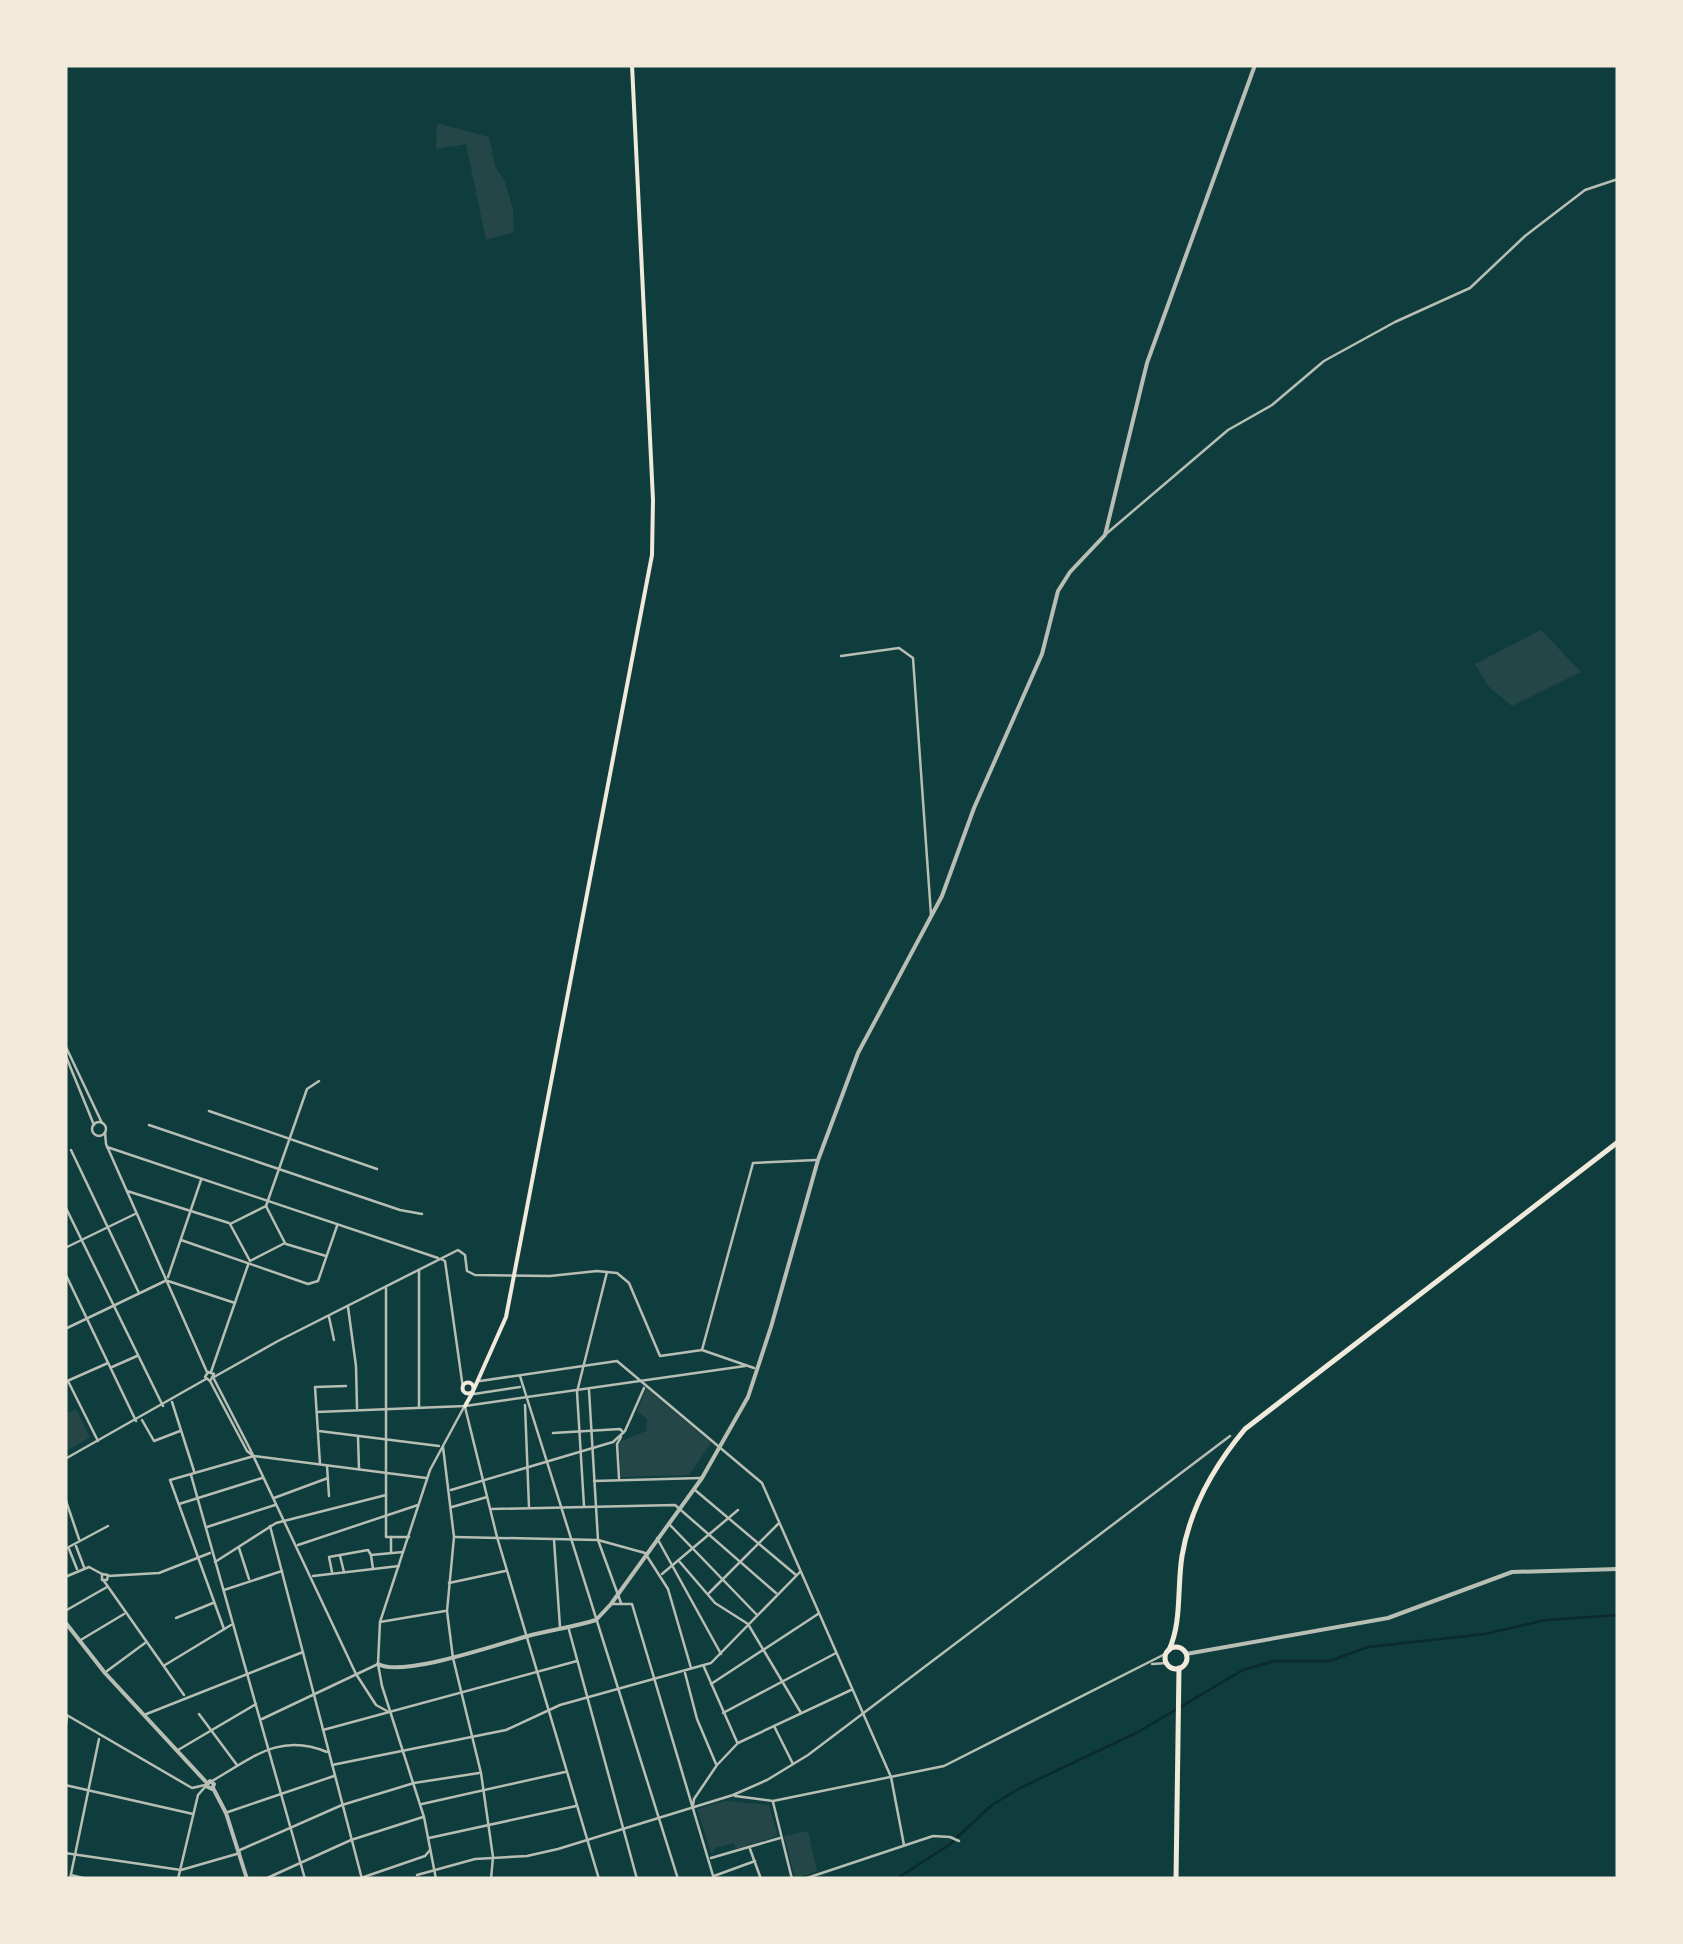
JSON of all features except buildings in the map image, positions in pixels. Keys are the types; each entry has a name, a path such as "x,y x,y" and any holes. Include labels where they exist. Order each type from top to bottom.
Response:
{"main road":[{"path":"465,1406 506,1317 652,554 653,500 632,65"},
{"path":"1176,1879 1177,1685 1168,1652 1177,1624 1182,1554 1193,1514 1216,1466 1244,1429 1618,1142"},
{"path":"465,1386 480,1379"},
{"path":"465,1386 468,1393 473,1391"},
{"path":"465,1386 473,1391"},
{"path":"465,1386 465,1406"},
{"path":"1172,1666 1185,1664 1177,1624"},
{"path":"1168,1652 1184,1651"}],"street":[{"path":"1105,535 1148,362 1255,65"},
{"path":"378,1664 385,1668 400,1667 453,1658 596,1620 702,1478 748,1397 772,1327 818,1160 858,1053 931,916 1042,654 1058,591 1070,572 1105,535 1228,430 1272,406 1324,362 1394,322 1470,288 1525,236 1585,190 1618,179"},
{"path":"841,656 899,648 914,658 931,916"},
{"path":"65,1045 102,1122 107,1145 136,1214 211,1379 247,1451 254,1456 356,1674 376,1705 388,1712"},
{"path":"65,1054 94,1125 92,1131 107,1145 445,1261 460,1374 465,1386"},
{"path":"230,1224 270,1201 307,1089 318,1082"},
{"path":"209,1110 377,1170"},
{"path":"94,1125 102,1122"},
{"path":"149,1125 400,1210 422,1214"},
{"path":"97,1136 105,1132"},
{"path":"71,1150 139,1293"},
{"path":"702,1350 753,1163 818,1160"},
{"path":"65,1328 166,1280 202,1179"},
{"path":"127,1191 230,1224 249,1262"},
{"path":"65,1206 163,1406"},
{"path":"266,1206 285,1243 326,1256"},
{"path":"65,1248 136,1214"},
{"path":"181,1240 308,1284 318,1281 338,1224"},
{"path":"211,1379 209,1372 249,1262 285,1243"},
{"path":"65,1459 348,1305 461,1251 470,1274 550,1276 607,1271 623,1276 660,1356 702,1350 757,1369"},
{"path":"419,1269 420,1408"},
{"path":"584,1507 577,1392 607,1271"},
{"path":"65,1273 139,1420 154,1440 181,1430"},
{"path":"166,1280 235,1303"},
{"path":"386,1286 386,1516 391,1554"},
{"path":"348,1305 356,1366 356,1410"},
{"path":"329,1315 334,1340"},
{"path":"98,1441 67,1381 138,1356"},
{"path":"480,1379 617,1361 762,1484 798,1574 892,1776 904,1845"},
{"path":"317,1412 465,1406 644,1384 745,1366"},
{"path":"519,1375 678,1879"},
{"path":"619,1480 617,1444 644,1384"},
{"path":"320,1464 315,1387 346,1386"},
{"path":"473,1391 522,1387"},
{"path":"588,1390 598,1540 622,1604"},
{"path":"525,1398 528,1508"},
{"path":"172,1401 204,1528 305,1879"},
{"path":"436,1879 414,1782 388,1712 378,1664 380,1622 428,1478 465,1406"},
{"path":"465,1406 497,1537 599,1878 590,1879"},
{"path":"553,1433 620,1429 624,1432"},
{"path":"318,1431 442,1445"},
{"path":"449,1491 613,1442 624,1432"},
{"path":"358,1436 359,1469"},
{"path":"417,1876 493,1858 527,1856 588,1840 733,1795 793,1765 1230,1436"},
{"path":"442,1445 454,1537 446,1610 453,1658 481,1772 493,1858 490,1879"},
{"path":"224,1629 170,1480 254,1456 428,1478"},
{"path":"328,1465 329,1496"},
{"path":"178,1504 264,1477"},
{"path":"274,1498 328,1478"},
{"path":"594,1481 702,1478"},
{"path":"694,1488 798,1574"},
{"path":"214,1563 270,1526 386,1494"},
{"path":"451,1508 487,1497"},
{"path":"65,1498 85,1568"},
{"path":"204,1528 276,1504"},
{"path":"296,1545 419,1505"},
{"path":"490,1510 670,1505 778,1594"},
{"path":"661,1575 738,1510"},
{"path":"668,1523 757,1615"},
{"path":"708,1595 778,1523"},
{"path":"78,1571 67,1548 108,1526"},
{"path":"270,1526 360,1879 425,1856 430,1848"},
{"path":"389,1537 410,1537"},
{"path":"454,1537 598,1540 645,1553 668,1589 691,1669"},
{"path":"554,1538 560,1628"},
{"path":"657,1538 722,1655"},
{"path":"238,1547 250,1581"},
{"path":"333,1574 329,1557 368,1550 372,1569"},
{"path":"371,1556 405,1552"},
{"path":"65,1577 89,1567 108,1576 158,1573 211,1553"},
{"path":"340,1554 344,1572"},
{"path":"384,1555 386,1568"},
{"path":"680,1560 708,1595 748,1624 802,1714"},
{"path":"311,1576 400,1566"},
{"path":"1184,1651 1388,1618 1512,1572 1618,1569"},
{"path":"223,1591 282,1571"},
{"path":"448,1583 508,1571"},
{"path":"102,1574 106,1587 186,1697"},
{"path":"332,1766 506,1730 585,1697 704,1666 722,1655 798,1574"},
{"path":"104,1581 108,1576"},
{"path":"65,1611 106,1587"},
{"path":"176,1618 214,1603"},
{"path":"611,1604 632,1604 714,1878 754,1861"},
{"path":"380,1622 446,1610"},
{"path":"78,1641 125,1614"},
{"path":"711,1684 819,1614"},
{"path":"66,1624 143,1716 213,1788 226,1812 247,1879"},
{"path":"163,1666 233,1624"},
{"path":"569,1627 637,1879"},
{"path":"105,1673 146,1642"},
{"path":"143,1716 303,1652"},
{"path":"723,1712 836,1652"},
{"path":"733,1795 773,1801 944,1766 1168,1652"},
{"path":"323,1730 576,1661"},
{"path":"260,1720 378,1664"},
{"path":"704,1666 738,1744"},
{"path":"1141,1668 1172,1666"},
{"path":"684,1671 697,1718 717,1765"},
{"path":"692,1798 738,1744 853,1688"},
{"path":"177,1751 256,1704"},
{"path":"199,1714 238,1766"},
{"path":"65,1730 66,1715 192,1788 208,1784"},
{"path":"774,1726 793,1765"},
{"path":"88,1879 70,1877 100,1736"},
{"path":"178,1879 198,1794 208,1784 268,1750 292,1742 328,1753"},
{"path":"65,1854 181,1870 239,1852 342,1805 414,1782 481,1772"},
{"path":"420,1804 567,1772"},
{"path":"226,1812 335,1775"},
{"path":"65,1785 193,1814"},
{"path":"773,1801 792,1879"},
{"path":"429,1838 577,1806"},
{"path":"265,1879 351,1840 424,1817"},
{"path":"804,1879 932,1836 957,1840"},
{"path":"709,1858 782,1838"},
{"path":"750,1848 761,1879"},
{"path":"425,1856 433,1862"}],"shaded area":[{"path":"437,123 489,137 495,166 505,182 513,209 514,232 486,240 466,144 436,149"},
{"path":"1541,630 1581,672 1512,706 1488,686 1475,664"},
{"path":"646,1388 711,1443 689,1475 621,1477 619,1442 646,1431 647,1419 637,1411"},
{"path":"76,1409 90,1437 65,1452 65,1414"},
{"path":"726,1801 769,1805 778,1836 736,1849 734,1843 715,1848 712,1855 697,1809"},
{"path":"808,1831 817,1871 795,1879 784,1836"}],"waterway":[{"path":"896,1879 949,1845 992,1805 1138,1732 1243,1670 1274,1661 1330,1661 1368,1647 1485,1634 1546,1620 1618,1615"}]}
